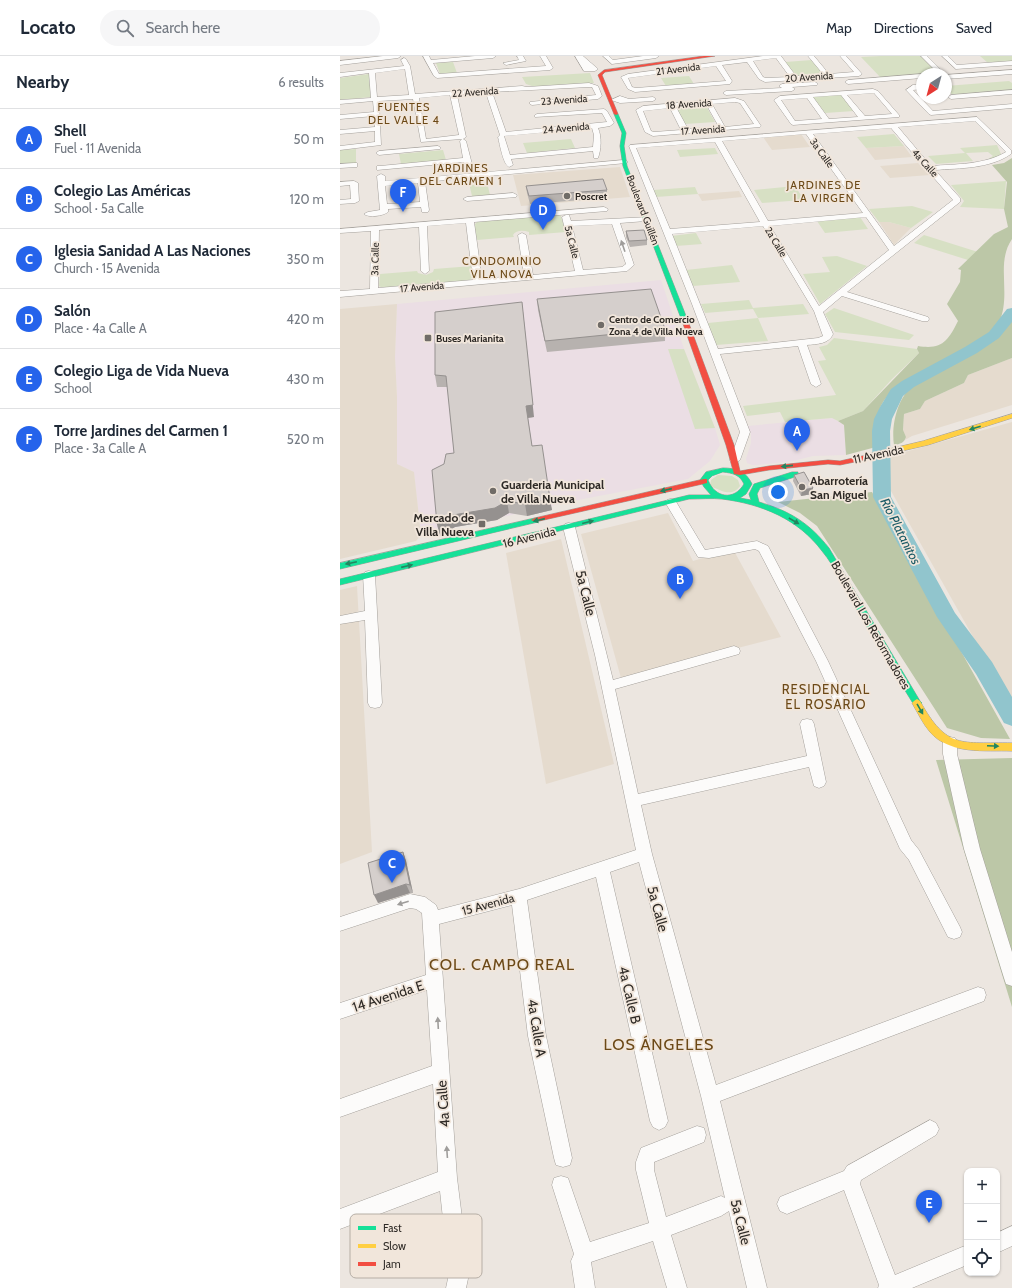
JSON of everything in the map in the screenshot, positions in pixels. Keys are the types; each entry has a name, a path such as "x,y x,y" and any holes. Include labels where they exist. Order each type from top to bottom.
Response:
{"main road":[{"name":"Boulevard Guillén","path":"713,56 604,71 600,76 617,100 624,133 622,146 625,164 676,296 739,473"},
{"name":"11 Avenida","path":"739,473 786,466 828,462 840,463 904,449 1012,416"},
{"path":"710,474 723,470 739,473 747,480 747,488 741,494 722,497 709,492 704,485 704,482 710,474 732,453"},
{"path":"759,506 752,496 754,489 761,483 840,463"},
{"name":"16 Avenida","path":"340,566 704,482"},
{"name":"Boulevard Los Reformadores","path":"722,497 759,506 783,514 805,527 821,542 926,719 940,736 950,742 974,746 1012,747"},
{"name":"16 Avenida","path":"340,582 671,502 689,498 722,497"}],"street":[{"path":"340,63 400,56 407,67 423,141 464,141"},
{"path":"426,56 437,76 550,68 543,56"},
{"path":"430,62 493,56"},
{"path":"502,63 523,61 520,56"},
{"path":"606,56 612,62 656,56"},
{"path":"777,56 794,78"},
{"name":"21 Avenida","path":"659,80 636,90 630,88 624,77 628,76 659,80 692,76 718,64 777,56"},
{"path":"811,56 827,76"},
{"name":"20 Avenida","path":"749,60 761,78 767,80 859,74 843,56"},
{"path":"924,56 937,68"},
{"path":"944,56 956,66 983,62 1011,66"},
{"path":"457,60 462,74"},
{"path":"680,86 692,76 725,83 729,81 718,64"},
{"path":"482,65 485,73"},
{"path":"952,75 1011,66"},
{"path":"340,75 407,67"},
{"path":"368,214 384,212 376,101 374,99 372,72"},
{"path":"811,77 825,94"},
{"path":"844,84 916,78"},
{"path":"659,80 680,86 690,104"},
{"name":"22 Avenida","path":"340,102 486,89 592,85 599,96 596,98"},
{"path":"617,100 819,85"},
{"path":"718,94 819,85"},
{"path":"522,87 532,103 541,130"},
{"path":"916,87 909,90 916,97"},
{"path":"486,89 511,172"},
{"path":"869,91 876,92 898,116 793,123 777,100 780,98 842,93 869,91"},
{"path":"449,92 464,141 467,160 466,185 468,208"},
{"path":"952,97 1012,92"},
{"path":"842,93 863,118"},
{"path":"808,95 827,121"},
{"name":"23 Avenida","path":"532,103 596,98"},
{"path":"617,100 661,98"},
{"path":"952,98 964,110"},
{"name":"18 Avenida","path":"648,132 639,110 642,108 735,100 742,102 758,126"},
{"path":"708,103 723,129"},
{"path":"922,104 931,113 1012,106"},
{"path":"672,105 685,132"},
{"name":"24 Avenida","path":"502,138 541,130 610,124 605,112 600,111 536,116"},
{"path":"340,117 376,114"},
{"path":"732,453 742,443 745,432 715,352 632,146 977,119 1008,149 1009,154 992,162 931,168"},
{"name":"17 Avenida","path":"648,132 656,134 758,126"},
{"name":"4a Calle","path":"893,126 931,168 957,200 894,251"},
{"path":"340,132 378,129"},
{"path":"589,136 596,132 596,165"},
{"name":"3a Calle","path":"808,132 894,251"},
{"path":"502,138 510,142"},
{"name":"2a Calle","path":"717,139 818,311 828,334 827,337 820,341 802,344"},
{"path":"340,148 379,149 452,147 464,141"},
{"path":"506,157 597,149"},
{"path":"380,168 467,160"},
{"path":"466,185 492,186 511,172 596,165 602,168 625,164"},
{"path":"340,166 354,165"},
{"path":"381,184 421,180 492,186 513,195"},
{"path":"383,207 425,207 421,180"},
{"path":"340,184 354,183 355,201 340,202"},
{"path":"340,231 604,209"},
{"name":"5a Calle","path":"564,212 580,273"},
{"path":"666,232 866,214"},
{"path":"568,224 645,217"},
{"path":"470,220 478,282"},
{"name":"17 Avenida","path":"340,294 628,268 630,265 616,220"},
{"path":"423,224 426,270"},
{"name":"3a Calle","path":"374,291 375,228"},
{"path":"522,235 529,278"},
{"path":"818,311 894,251"},
{"path":"841,293 925,319"},
{"path":"715,352 802,344 816,384"},
{"path":"732,453 742,443"},
{"path":"671,502 702,554 709,554 757,544 764,549 822,661 905,844 914,856 954,932"},
{"name":"5a Calle","path":"569,527 608,686 634,801 644,854 710,1096 757,1288"},
{"path":"369,575 375,703"},
{"path":"340,620 371,614"},
{"path":"608,686 734,651"},
{"path":"807,724 819,782"},
{"path":"950,742 950,754 972,849 1012,978"},
{"path":"634,801 814,760"},
{"name":"15 Avenida","path":"432,919 519,896 644,854"},
{"name":"4a Calle B","path":"602,869 659,1121"},
{"name":"4a Calle A","path":"519,896 538,1036 562,1158"},
{"path":"340,924 410,901 419,902 425,905 430,910 432,919"},
{"name":"4a Calle","path":"432,919 448,1178 452,1214"},
{"name":"14 Avenida E","path":"340,1011 436,980"},
{"path":"710,1096 978,995"},
{"path":"340,1108 441,1072"},
{"path":"930,1129 854,1173 851,1178 851,1184 889,1288 964,1256"},
{"path":"677,1288 660,1229 644,1162 648,1155 696,1135"},
{"path":"353,1214 448,1178"},
{"path":"787,1204 851,1178"},
{"path":"561,1185 584,1254 581,1261 586,1288"},
{"path":"584,1254 660,1229 721,1206"},
{"path":"340,1219 350,1215"},
{"path":"1000,1242 1012,1236"},
{"name":"4a Calle","path":"456,1288 459,1278"}],"shaded area":[{"path":"801,134 810,147 772,150 763,137"},
{"path":"904,146 912,157 875,160 866,148"},
{"path":"918,163 930,175 890,178 880,166"},
{"path":"620,167 630,197 521,206 513,175"},
{"path":"739,191 742,197 702,201 698,194"},
{"path":"879,222 889,222 911,228 894,245"},
{"name":"Mercado de Villa Nueva","path":"661,280 684,349 715,428 720,445 710,461 688,479 583,499 421,535 414,472 397,464 397,397 395,357 397,304"},
{"path":"397,304 395,357 397,397 397,464 414,472 421,535 416,541 340,559 340,309"},
{"path":"1012,358 1012,405 912,436 905,440 906,437 903,431 904,414 920,409 925,401 964,383 968,375"},
{"path":"833,418 844,425 846,455 813,456 793,461 757,465 747,463 746,459 751,443 751,434 747,426"},
{"path":"1012,422 1012,706 891,491 886,491 887,457"},
{"path":"668,513 693,561 733,549 781,637 621,678 581,534"},
{"path":"561,539 614,764 546,784 506,553"},
{"path":"357,586 372,852 340,864 340,590"}],"green space":[{"path":"920,56 933,68 916,68 916,76 881,78 861,57"},
{"path":"980,56 1012,56 1012,61 988,63"},
{"path":"812,60 824,75 797,77 785,62"},
{"path":"453,62 457,73 440,74 436,63"},
{"path":"590,73 594,83 535,87 526,84 522,77"},
{"name":"FUENTES DEL VALLE 4","path":"369,74 371,97 340,100 340,78"},
{"path":"689,76 694,84 666,86 661,78"},
{"path":"1009,81 1012,83 1012,91 954,96 952,94 952,86"},
{"path":"840,94 854,111 825,113 812,96"},
{"path":"705,104 715,122 685,124 675,106"},
{"path":"894,134 904,146 866,148 857,137"},
{"name":"JARDINES DEL CARMEN 1","path":"571,139 575,148 527,153 523,143"},
{"path":"997,145 1001,154 998,157 988,159 993,156 988,152 966,153 973,161 936,164 928,156 965,153 960,148"},
{"path":"715,148 718,154 680,157 677,150"},
{"path":"356,149 356,164 340,165 340,150"},
{"name":"JARDINES DEL CARMEN 1","path":"443,150 446,160 401,164 399,154"},
{"path":"1012,158 1012,239 1007,249 1005,258 1003,312 999,323 986,336 971,346 936,364 921,374 904,381 892,391 886,397 877,417 876,447 846,455 844,425 838,421 863,411 919,353 917,349 918,346 933,347 939,345 951,334 958,321 947,304 960,282 961,270 958,269 994,234 1008,227 1004,209 1007,182 992,165 1004,163"},
{"name":"JARDINES DEL CARMEN 1","path":"486,178 490,195 472,196 468,179"},
{"path":"1006,181 1004,209 960,207 964,201 951,185"},
{"path":"795,186 804,200 762,203 754,190"},
{"path":"695,187 698,194 656,197 653,190"},
{"path":"912,206 933,212 911,228 889,222 879,222 869,209"},
{"path":"557,214 561,216 566,232 529,235 529,232 520,231 514,233 514,237 477,240 474,225 478,221"},
{"path":"860,217 868,229 825,233 817,221"},
{"path":"696,233 702,244 676,246 671,236"},
{"path":"924,235 978,252 968,260 914,243"},
{"path":"837,256 867,266 820,304 803,274 830,272 822,257"},
{"path":"732,265 740,282 693,286 686,270"},
{"path":"472,266 473,277 468,281 383,288 379,286 380,274 417,271 418,273 426,275 433,272 434,269"},
{"path":"749,300 753,308 803,304 809,314 758,318 753,309 705,313 701,304"},
{"path":"834,308 914,335 909,340 835,332 825,314"},
{"path":"758,318 768,341 716,345 708,323"},
{"path":"1012,319 1012,358 968,375 964,383 925,401 920,409 904,414 903,430 906,437 902,443 894,445 893,429 896,412 908,390 914,385 936,374 997,337"},
{"path":"834,338 917,349 919,353 892,379 863,411 838,421 832,418 785,422 780,412 747,416 743,406 836,395 818,361 826,360 819,347 827,345"},
{"path":"668,349 684,349 715,428 695,429"},
{"path":"718,475 732,476 738,480 740,486 733,492 726,492 710,486 711,480"},
{"path":"872,492 1010,739 981,738 947,728 817,526 800,513 778,502"},
{"path":"1012,758 1012,1007 936,760"}],"building":[{"path":"603,179 607,190 529,196 526,186"},
{"path":"644,230 647,240 629,241 626,231"},
{"name":"Centro de Comercio Zona 4 de Villa Nueva","path":"651,289 665,329 545,341 537,299"},
{"path":"522,302 533,405 526,406 532,446 542,445 550,499 525,504 507,501 495,508 453,515 437,524 432,470 444,464 446,454 454,453 446,376 435,375 435,312"},
{"path":"804,472 813,488 802,490 794,475"},
{"path":"403,852 410,885 406,884 374,895 368,863"}],"waterway":[{"name":"Río Platanitos","path":"1012,312 994,335 971,350 908,384 897,393 888,407 883,419 881,431 882,497 947,617 984,668 1012,717"}],"traffic: fast":[{"path":"616,114 624,133 622,146 625,166 685,321"},
{"path":"723,470 735,471 744,477 748,484 741,494 730,498 719,496 710,490 706,485 704,480 709,474 723,470"},
{"path":"755,502 753,494 757,486 795,474"},
{"path":"340,582 689,497 719,497"},
{"path":"725,497 753,503 780,512 789,516 808,529 834,561 917,703"},
{"path":"340,566 535,520"}],"traffic: slow":[{"path":"871,456 925,443 1012,416"},
{"path":"917,703 936,733 947,741 974,747 1012,747"}],"traffic: jam":[{"path":"616,114 600,75 604,71 713,56"},
{"path":"685,321 730,445 737,472"},
{"path":"740,473 769,468 828,462 840,463 871,456"},
{"path":"535,520 704,481"}],"place":[{"name":"Poscret","path":"567,196"},
{"name":"Torre Jardines del Carmen 1","path":"403,212"},
{"name":"Salón","path":"543,230"},
{"name":"Centro de Comercio Zona 4 de Villa Nueva","path":"601,325"},
{"name":"Buses Marianita","path":"428,338"},
{"name":"Shell","path":"797,451"},
{"name":"Abarrotería San Miguel","path":"802,487"},
{"name":"Guarderia Municipal de Villa Nueva","path":"493,491"},
{"name":"Mercado de Villa Nueva","path":"482,524"},
{"name":"Colegio Las Américas","path":"680,599"},
{"name":"Iglesia Sanidad A Las Naciones","path":"392,883"},
{"name":"Colegio Liga de Vida Nueva","path":"929,1223"}],"district":[{"name":"FUENTES DEL VALLE 4","path":"404,113"},
{"name":"JARDINES DEL CARMEN 1","path":"461,174"},
{"name":"JARDINES DE LA VIRGEN","path":"824,191"},
{"name":"CONDOMINIO VILA NOVA","path":"502,267"},
{"name":"RESIDENCIAL EL ROSARIO","path":"826,696"},
{"name":"COL. CAMPO REAL","path":"502,964"},
{"name":"LOS ÁNGELES","path":"659,1044"}]}
